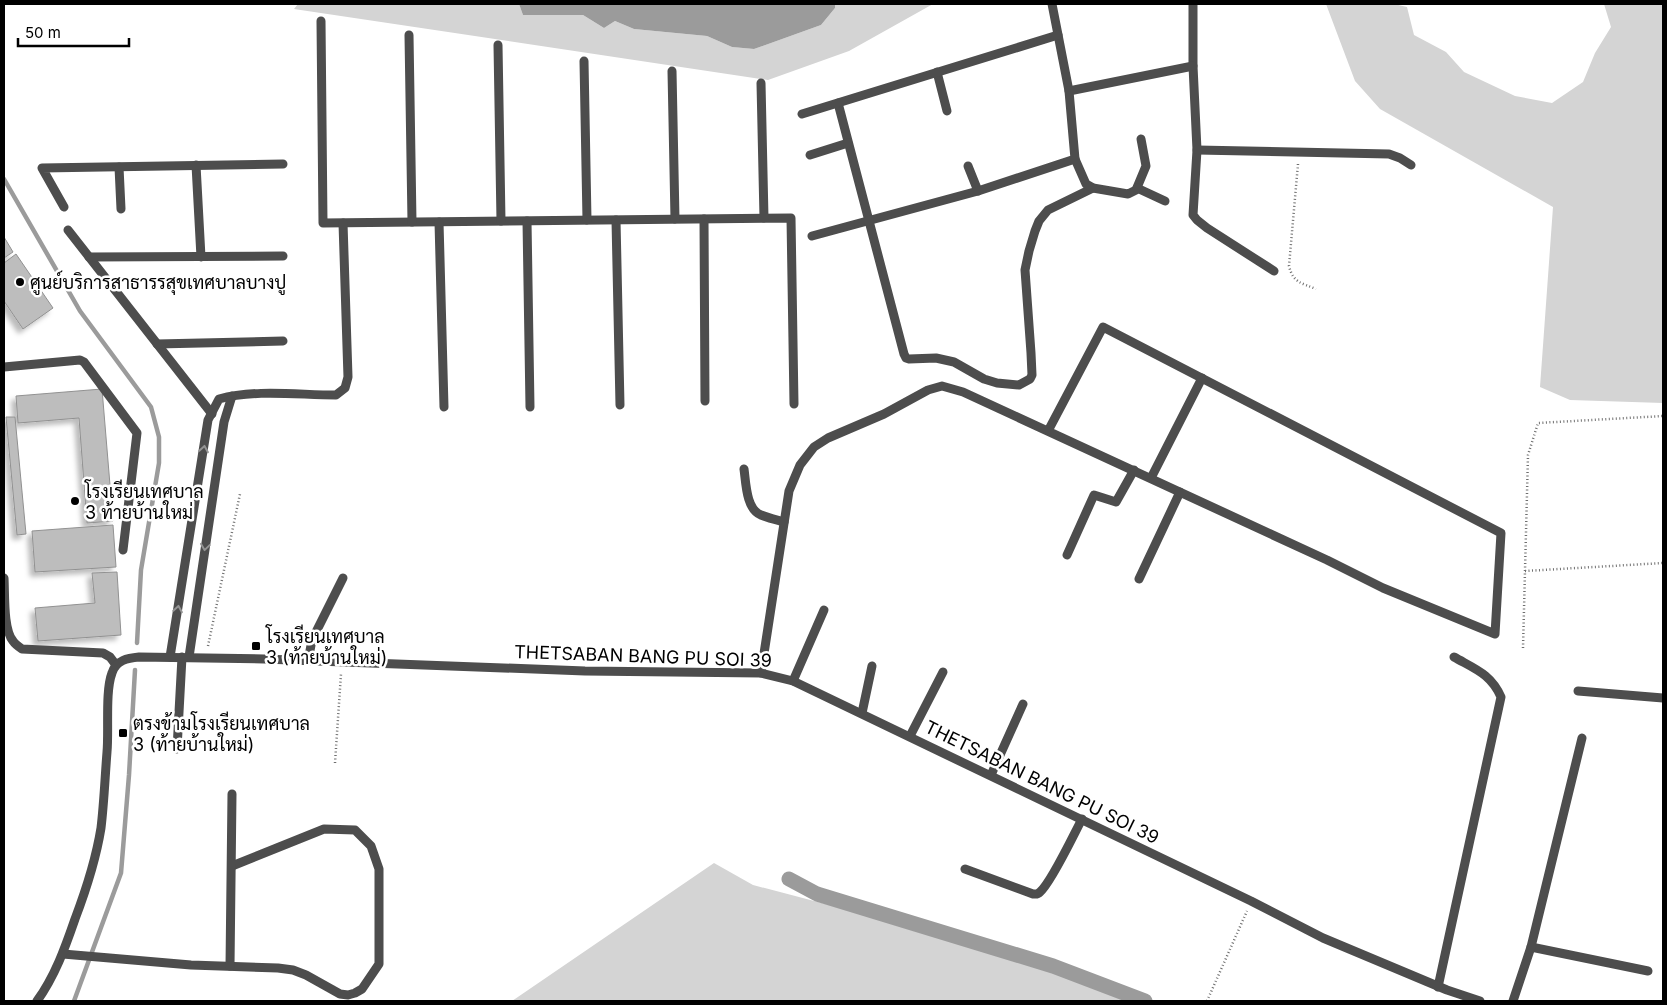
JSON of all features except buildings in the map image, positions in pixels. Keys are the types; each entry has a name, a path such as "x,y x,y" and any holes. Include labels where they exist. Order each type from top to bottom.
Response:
{"street":[{"path":"1052,4 1069,91 1075,159 1086,184 1093,188 1128,194 1133,193 1146,166 1140,139"},
{"path":"1193,4 1193,66 1197,150 1194,216 1207,228 1274,271"},
{"path":"322,21 323,223 791,218 794,404"},
{"path":"408,34 412,222"},
{"path":"802,114 1058,35"},
{"path":"498,45 501,221"},
{"path":"584,62 587,220"},
{"path":"1069,91 1193,66"},
{"path":"672,71 675,219"},
{"path":"937,72 947,111"},
{"path":"762,83 764,218"},
{"path":"838,103 906,358 936,358 954,362 984,379 997,383 1019,385 1030,380 1032,375 1025,270 1035,231 1039,221 1048,210 1093,188"},
{"path":"810,155 848,143"},
{"path":"1197,150 1389,154 1412,165"},
{"path":"812,236 978,191 1075,159"},
{"path":"64,207 42,168 283,164"},
{"path":"196,165 200,256"},
{"path":"968,166 978,191"},
{"path":"119,167 121,209"},
{"path":"1137,188 1165,201"},
{"path":"704,219 706,401"},
{"path":"616,220 620,405"},
{"path":"527,221 530,406"},
{"path":"439,222 444,407"},
{"path":"170,657 208,420 219,399 259,394 336,395 345,388 348,377 343,223"},
{"path":"68,230 212,414"},
{"path":"88,257 283,256"},
{"path":"760,673 789,491 800,465 814,447 835,434 884,414 928,390 942,386 953,388 1134,470 1383,588 1495,634 1501,533 1103,327 1048,431"},
{"path":"157,344 283,341"},
{"path":"4,367 80,360 84,362 137,433 123,550"},
{"path":"1151,478 1202,378"},
{"path":"177,749 186,657 224,422 232,396"},
{"path":"744,469 750,502 754,510 760,515 784,522"},
{"path":"1067,555 1094,495 1116,502 1134,470"},
{"path":"1139,580 1180,492"},
{"path":"4,578 6,618 9,635 13,642"},
{"path":"308,661 312,640 343,578"},
{"path":"793,681 824,610"},
{"path":"4,638 22,649 94,651 103,653 110,657 116,665 112,671 109,683 108,742 100,828 95,856 63,954 37,1001"},
{"name":"THETSABAN BANG PU SOI 39","path":"116,665 122,660 130,658 186,657 585,671 760,673 793,681 1082,819 1323,938 1438,987 1480,1001"},
{"path":"1438,987 1501,697 1496,685 1487,675 1454,657"},
{"path":"862,713 872,666"},
{"path":"910,736 942,672"},
{"path":"1578,691 1663,698"},
{"path":"991,775 1023,704"},
{"path":"1513,1001 1531,947 1582,738"},
{"path":"230,966 232,794"},
{"path":"965,869 1036,894 1043,889 1082,819"},
{"path":"63,954 191,965 278,968 293,970 340,994 348,995 362,989 379,964 379,869 371,846 354,830 324,829 232,866"},
{"path":"1531,947 1648,971"}],"path":[{"path":"1299,151 1289,266 1292,276 1298,282 1316,289"},
{"path":"1522,648 1528,454 1538,423 1663,416"},
{"path":"205,658 240,494"},
{"path":"1525,571 1663,563"},
{"path":"335,763 341,662"},
{"path":"1207,1001 1251,901"}],"shaded area":[{"path":"298,4 519,4 523,15 583,15 604,28 615,21 634,29 707,36 732,47 754,49 821,25 835,8 835,4 933,4 849,51 768,80 294,9"},
{"path":"519,4 835,4 835,8 821,25 754,49 732,47 707,36 634,29 615,21 604,28 583,15 523,15"},
{"path":"1326,4 1394,4 1407,7 1414,35 1446,52 1464,72 1515,96 1552,103 1583,82 1595,53 1611,27 1604,4 1663,4 1663,403 1570,400 1540,387 1553,207 1380,109 1355,81"},
{"path":"714,863 753,885 1019,955 1148,1001 512,1001"}],"waterway":[{"path":"4,179 80,311 151,407 159,437 159,463 141,570 137,643"},
{"path":"74,1001 121,873 135,670"},
{"path":"789,879 817,894 1053,966 1145,1001"}],"place":[{"name":"ศูนย์บริการสาธารรสุขเทศบาลบางปู","path":"20,282"},
{"name":"โรงเรียนเทศบาล 3 ท้ายบ้านใหม่","path":"75,501"},
{"name":"โรงเรียนเทศบาล 3 (ท้ายบ้านใหม่)","path":"256,646"},
{"name":"ตรงข้ามโรงเรียนเทศบาล 3 (ท้ายบ้านใหม่)","path":"123,733"}]}
